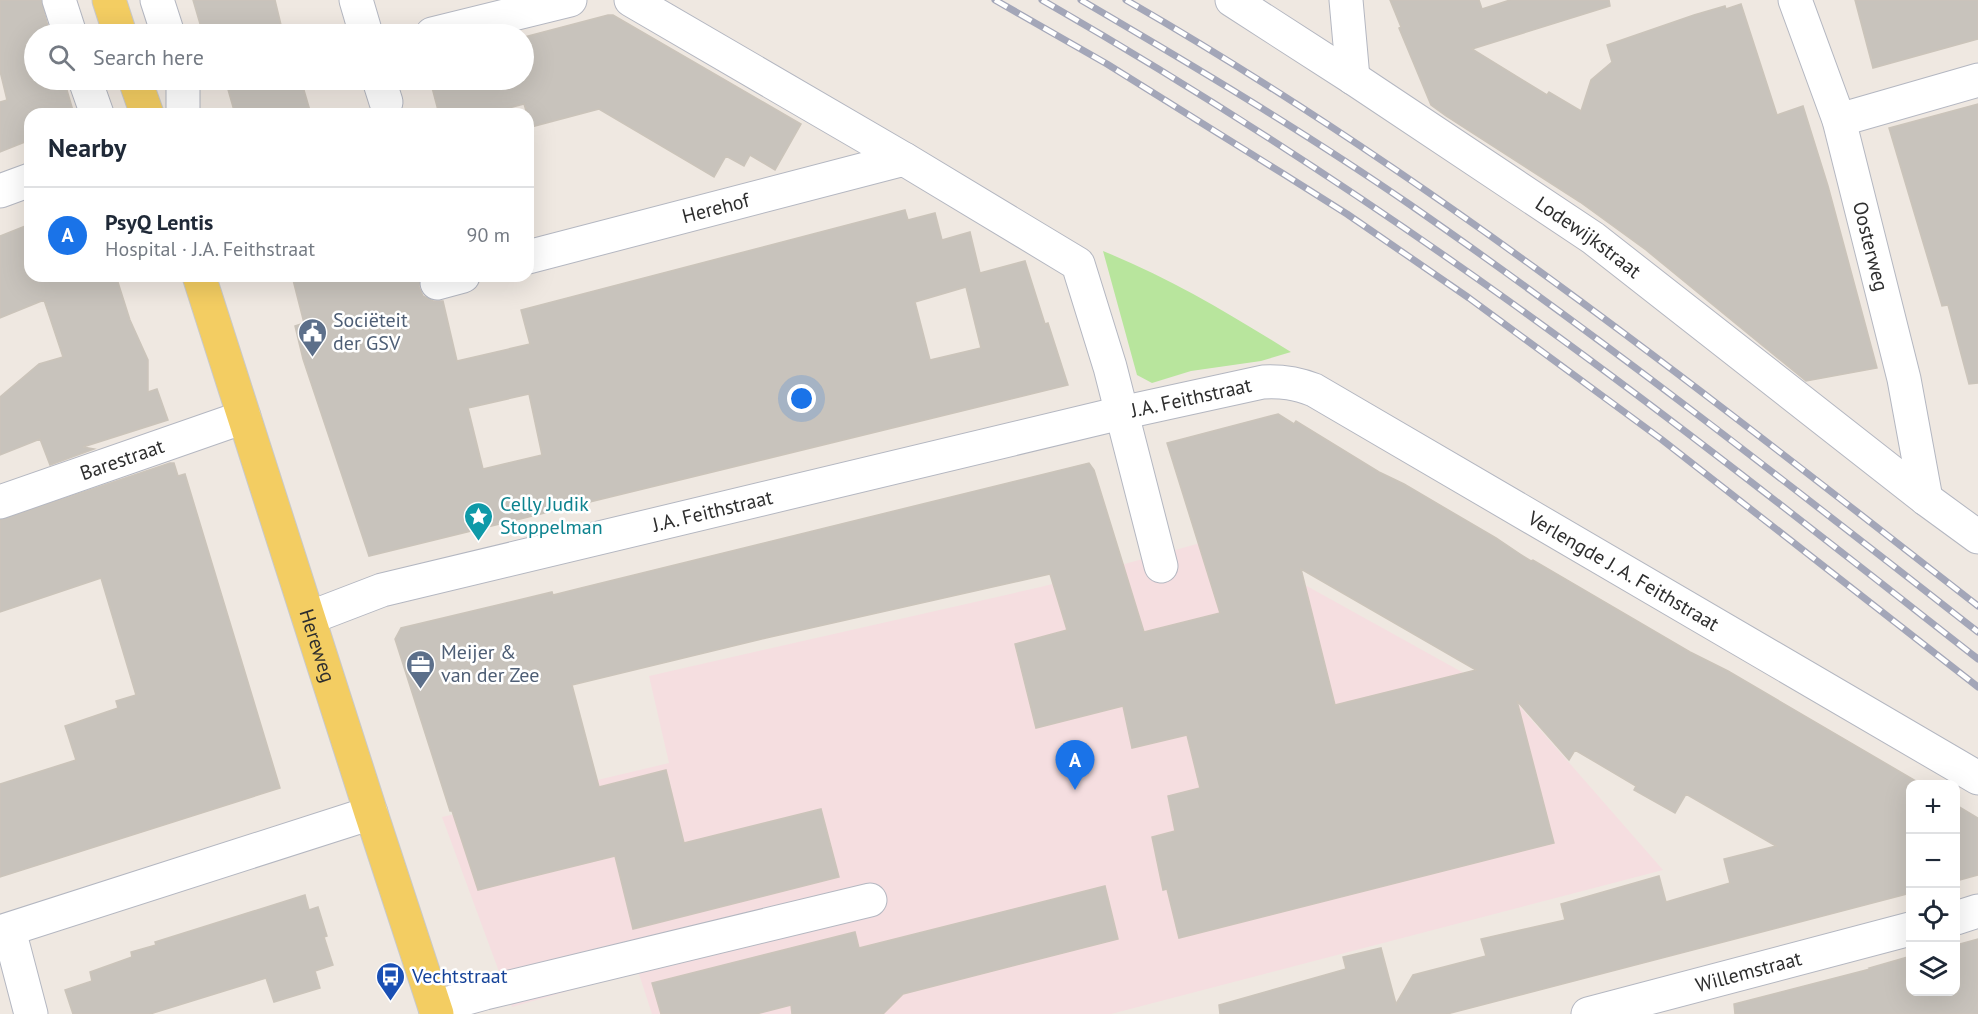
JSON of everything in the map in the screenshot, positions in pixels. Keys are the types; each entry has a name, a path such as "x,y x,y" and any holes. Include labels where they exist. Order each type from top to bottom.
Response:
{"main road":[{"path":"110,0 117,24"},
{"path":"139,90 145,108"},
{"name":"Hereweg","path":"201,282 436,1010"}],"street":[{"path":"59,0 67,24"},
{"path":"356,0 363,24"},
{"path":"473,24 570,0"},
{"path":"631,0 904,159"},
{"name":"Lodewijkstraat","path":"1232,0 1593,238 1926,499 1978,537"},
{"path":"1346,0 1353,78"},
{"name":"Oosterweg","path":"1795,0 1839,120 1901,369 1926,499"},
{"path":"1839,120 1978,80"},
{"path":"89,90 95,108"},
{"path":"183,90 183,108"},
{"name":"Herehof","path":"534,255 904,159"},
{"name":"J.A. Feithstraat","path":"904,159 1078,264 1110,367 1161,566"},
{"path":"0,191 24,182"},
{"name":"Verlengde J. A. Feithstraat","path":"1263,382 1281,381 1314,390 1978,777"},
{"name":"J.A. Feithstraat","path":"309,618 382,590 1121,413 1263,382"},
{"name":"Barestraat","path":"0,502 244,417"},
{"path":"31,1014 4,931 371,813"},
{"path":"436,1010 485,993 870,900"},
{"path":"1960,917 1978,911"},
{"name":"Willemstraat","path":"1588,1014 1906,930"}],"shaded area":[{"path":"1269,524 1287,575 1516,702 1663,870 1111,1014 652,1014 638,971 512,1007 442,817 669,763 649,676 1045,586"}],"green space":[{"path":"1103,251 1176,285 1291,352 1261,361 1191,371 1152,383 1137,375"}],"building":[{"path":"0,0 41,0 47,24 24,24 24,90 67,90 72,108 24,108 24,142 0,152 0,102 7,100 0,71"},
{"path":"193,0 275,0 281,24 200,24"},
{"path":"1390,0 1479,0 1482,9 1510,0 1609,0 1610,6 1472,49 1547,95 1549,92 1581,111 1591,80 1612,62 1607,45 1694,15 1741,4 1777,115 1803,106 1828,186 1877,368 1806,381 1646,250 1580,202 1431,105 1399,28 1401,27"},
{"path":"1855,0 1978,0 1978,39 1873,68"},
{"path":"613,15 801,124 775,170 750,155 744,166 726,156 714,177 599,109 534,126 534,108 525,108 524,104 509,108 437,108 433,90 534,90 534,34"},
{"path":"228,90 304,90 309,108 233,108"},
{"path":"1978,104 1978,383 1969,384 1948,305 1942,306 1889,128"},
{"path":"905,210 908,220 935,213 942,240 970,232 980,273 1025,261 1068,385 369,556 303,359 295,326 304,323 294,282 419,282 423,296 433,301 443,301 457,361 530,344 521,310","holes":["966,287 981,348 930,360 915,302","529,394 542,455 483,469 468,408"]},
{"path":"24,226 24,282 118,282 130,320 148,360 148,392 157,389 168,420 83,447 94,449 50,465 40,439 0,455 0,397 39,364 63,357 44,300 0,318 0,236"},
{"path":"1278,414 1294,424 1296,421 1379,472 1404,484 1496,538 1531,561 1533,560 1690,652 1728,671 1914,780 1906,780 1906,894 1447,1014 1220,1014 1219,1005 1346,969 1343,957 1381,948 1396,1004 1413,975 1486,956 1481,939 1565,920 1561,904 1659,876 1666,902 1730,883 1724,859 1776,846 1686,794 1675,813 1634,790 1636,786 1575,750 1569,760 1517,701 1554,843 1179,938 1167,889 1163,890 1152,837 1175,831 1168,796 1200,788 1187,735 1132,748 1123,706 1036,728 1015,644 1067,630 1050,574 766,638 572,685 599,787 666,770 684,843 821,809 839,877 633,929 615,856 478,890 395,639 401,628 552,592 553,595 1089,463 1094,470 1144,632 1220,613 1167,443","holes":["1301,569 1476,670 1335,705"]},
{"path":"174,463 178,476 185,474 280,788 0,877 0,784 76,760 65,726 118,708 116,701 136,695 101,578 0,612 0,520"},
{"path":"1960,807 1978,818 1978,875 1960,880"},
{"path":"1105,886 1118,939 903,994 883,1014 792,1014 791,1005 756,1014 661,1014 652,983 855,932 859,948"},
{"path":"305,895 309,910 318,907 333,965 315,971 320,988 274,1002 266,978 150,1014 73,1014 65,990 92,981 90,972 132,957 131,952 156,945 155,942"},
{"path":"1978,939 1978,1014 1735,1014 1734,1004 1906,957 1906,996 1960,996 1960,944"}],"railway":[{"path":"995,0 1107,64 1282,173 1347,214 1469,298 1661,439 1978,687"},
{"path":"1042,0 1220,107 1450,259 1685,431 1978,659"},
{"path":"1081,0 1288,125 1369,177 1482,255 1696,414 1978,632"},
{"path":"1126,0 1238,67 1348,138 1456,212 1667,366 1978,606"}],"place":[{"name":"Sociëteit der GSV","path":"312,358"},
{"name":"Celly Judik Stoppelman","path":"479,542"},
{"name":"Meijer & van der Zee","path":"420,690"},
{"name":"PsyQ Lentis","path":"1075,790"},
{"name":"Vechtstraat","path":"391,1002"}]}
